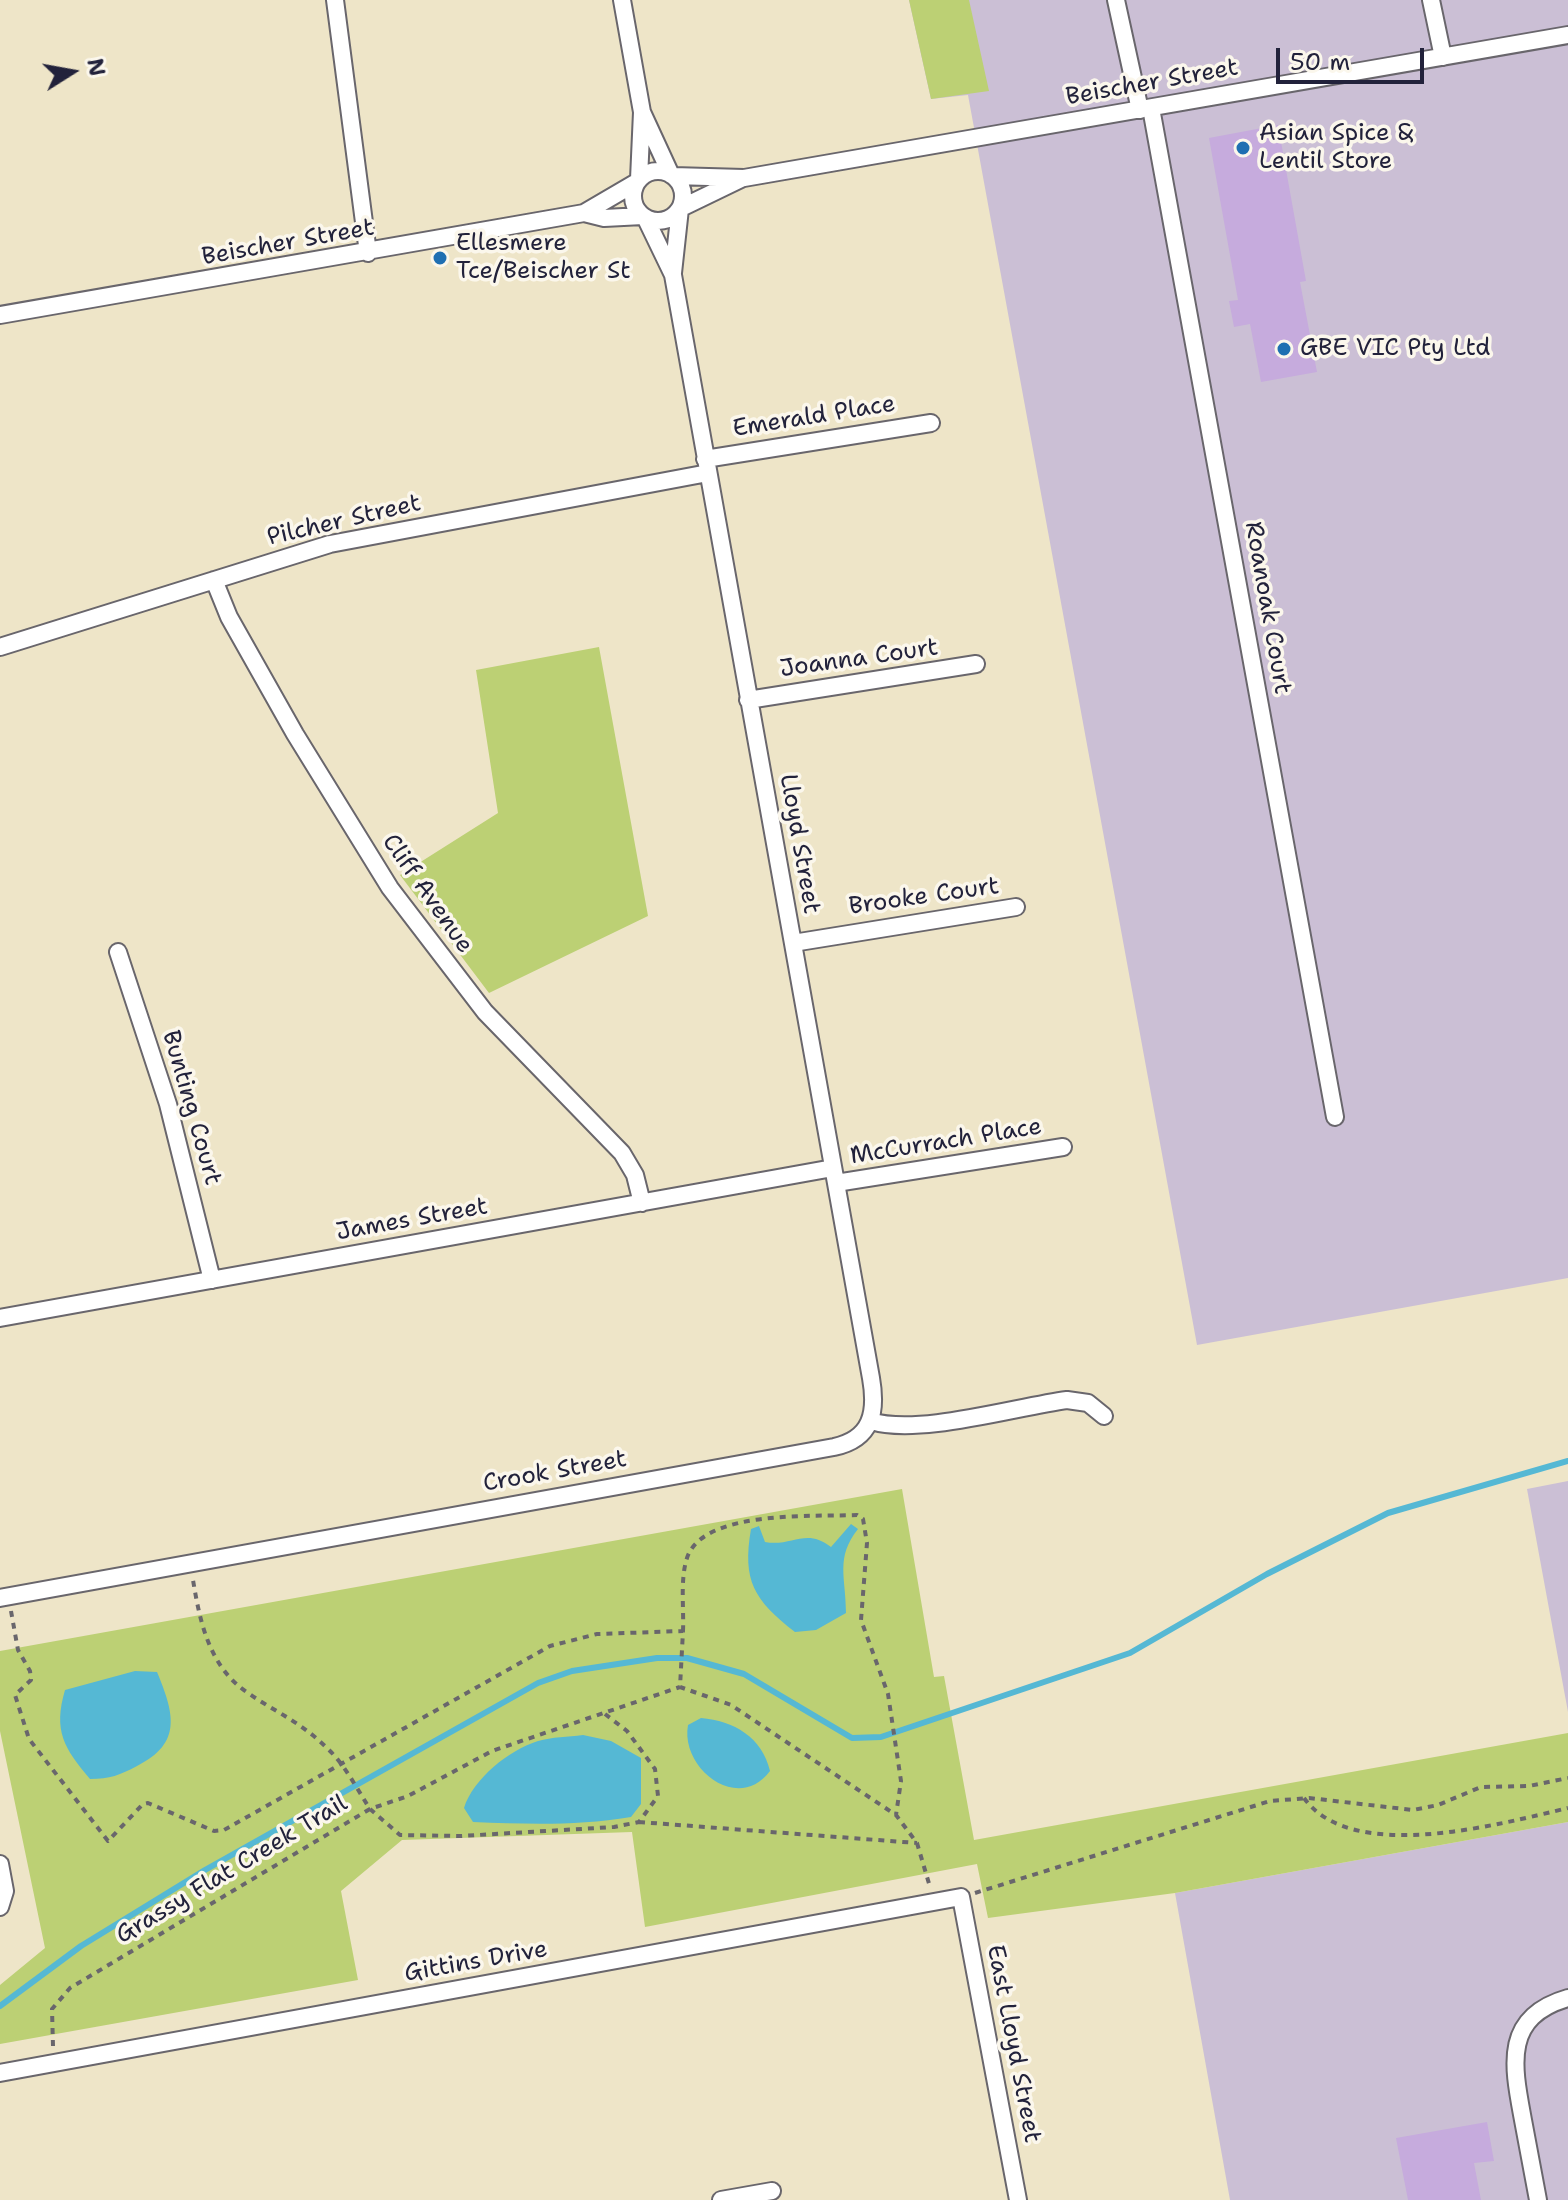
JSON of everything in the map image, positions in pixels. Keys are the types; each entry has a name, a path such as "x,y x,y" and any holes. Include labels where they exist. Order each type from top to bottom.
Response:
{"street":[{"path":"335,0 368,253"},
{"path":"622,0 642,112 638,181 633,201 644,216 663,220 680,208 682,190 642,112"},
{"name":"Roanoak Court","path":"1116,0 1145,109 1335,1117"},
{"path":"1431,0 1443,57"},
{"name":"Beischer Street","path":"672,175 744,178 1568,35"},
{"path":"638,181 652,171 672,175"},
{"name":"Beischer Street","path":"680,208 744,178"},
{"name":"Beischer Street","path":"0,315 584,213 638,181"},
{"name":"Lloyd Street","path":"680,208 673,275 873,1391 871,1421"},
{"name":"Beischer Street","path":"584,213 604,218 644,216"},
{"name":"Lloyd Street","path":"644,216 673,275"},
{"name":"Emerald Place","path":"706,466 931,423"},
{"name":"Pilcher Street","path":"0,647 330,544 706,466"},
{"name":"Cliff Avenue","path":"214,580 222,605 295,734 390,888 485,1012 622,1153 635,1175 642,1203"},
{"name":"Joanna Court","path":"748,700 976,664"},
{"name":"Brooke Court","path":"793,943 1016,907"},
{"name":"Bunting Court","path":"118,952 171,1115 212,1280"},
{"name":"McCurrach Place","path":"834,1176 1063,1147"},
{"name":"James Street","path":"0,1318 642,1203 834,1176"},
{"path":"871,1421 888,1426 920,1425 1067,1400 1088,1403 1104,1416"},
{"name":"Crook Street","path":"4,1597 834,1447 863,1434 871,1421"},
{"path":"0,1864 5,1891 0,1907"},
{"name":"Gittins Drive","path":"0,2073 961,1897"},
{"name":"East Lloyd Street","path":"961,1897 1018,2200"},
{"path":"1538,2200 1516,2082 1514,2052 1518,2037 1535,2014 1568,1998"},
{"path":"721,2200 772,2191"}],"path":[{"path":"680,1687 687,1558 705,1534 764,1519 857,1515 863,1519 867,1543 861,1620 888,1694 901,1781 896,1815"},
{"path":"4,1597 18,1650 30,1671 31,1680 15,1695 26,1731 108,1841 143,1804 148,1803 214,1831 224,1830 341,1764 298,1722 247,1693 220,1664 204,1634 189,1562"},
{"name":"Grassy Flat Creek Trail","path":"53,2044 52,2009 70,1988 370,1809 341,1764 550,1646 597,1634 683,1631"},
{"path":"370,1809 408,1796 492,1751 680,1687 731,1705 896,1815 917,1843 933,1903"},
{"path":"605,1714 627,1731 655,1769 658,1796 639,1822"},
{"path":"961,1897 1211,1822 1257,1805 1304,1798 1413,1810 1438,1805 1481,1787 1529,1786 1568,1778"},
{"path":"1304,1798 1312,1807 1351,1829 1387,1837 1422,1835 1568,1808"},
{"path":"370,1809 400,1835 461,1836 614,1827 639,1822 917,1843"}],"shaded area":[{"path":"909,0 1568,0 1568,1278 1197,1345 968,95 931,99"},
{"path":"1568,1481 1568,1712 1527,1489"},
{"path":"1568,1822 1568,2200 1230,2200 1175,1893"}],"green space":[{"path":"909,0 969,0 989,91 931,99"},
{"path":"599,647 648,916 489,993 400,875 498,813 476,670"},
{"path":"902,1489 934,1677 944,1676 974,1840 1568,1733 1568,1822 1175,1893 988,1918 977,1864 645,1927 632,1832 402,1840 341,1891 358,1980 0,2044 0,1985 45,1948 0,1731 0,1651"}],"water":[{"path":"851,1524 858,1529 846,1549 844,1559 846,1613 816,1630 795,1632 770,1610 754,1588 748,1563 751,1529 759,1526 765,1542 814,1538 831,1547"},
{"path":"135,1671 157,1672 168,1701 171,1726 168,1737 152,1757 137,1766 115,1776 90,1779 73,1758 63,1738 60,1717 65,1690"},
{"path":"701,1718 725,1723 745,1733 760,1749 770,1771 757,1783 743,1788 728,1787 714,1780 702,1770 688,1741 688,1725"},
{"path":"583,1735 611,1741 641,1758 641,1804 631,1817 572,1823 473,1822 464,1808 469,1797 484,1776 504,1759 538,1741"}],"building":[{"path":"1278,125 1306,281 1300,282 1317,372 1261,382 1250,324 1234,327 1229,301 1238,300 1209,138"},
{"path":"1487,2122 1494,2161 1474,2163 1481,2200 1408,2200 1396,2138"}],"waterway":[{"path":"0,2006 81,1946 205,1870 538,1683 572,1671 657,1658 687,1658 744,1674 852,1738 881,1737 1130,1653 1267,1574 1388,1513 1568,1461"}],"place":[{"name":"Asian Spice & Lentil Store","path":"1243,148"},
{"name":"Ellesmere Tce/Beischer St","path":"440,258"},
{"name":"GBE VIC Pty Ltd","path":"1284,349"}]}
